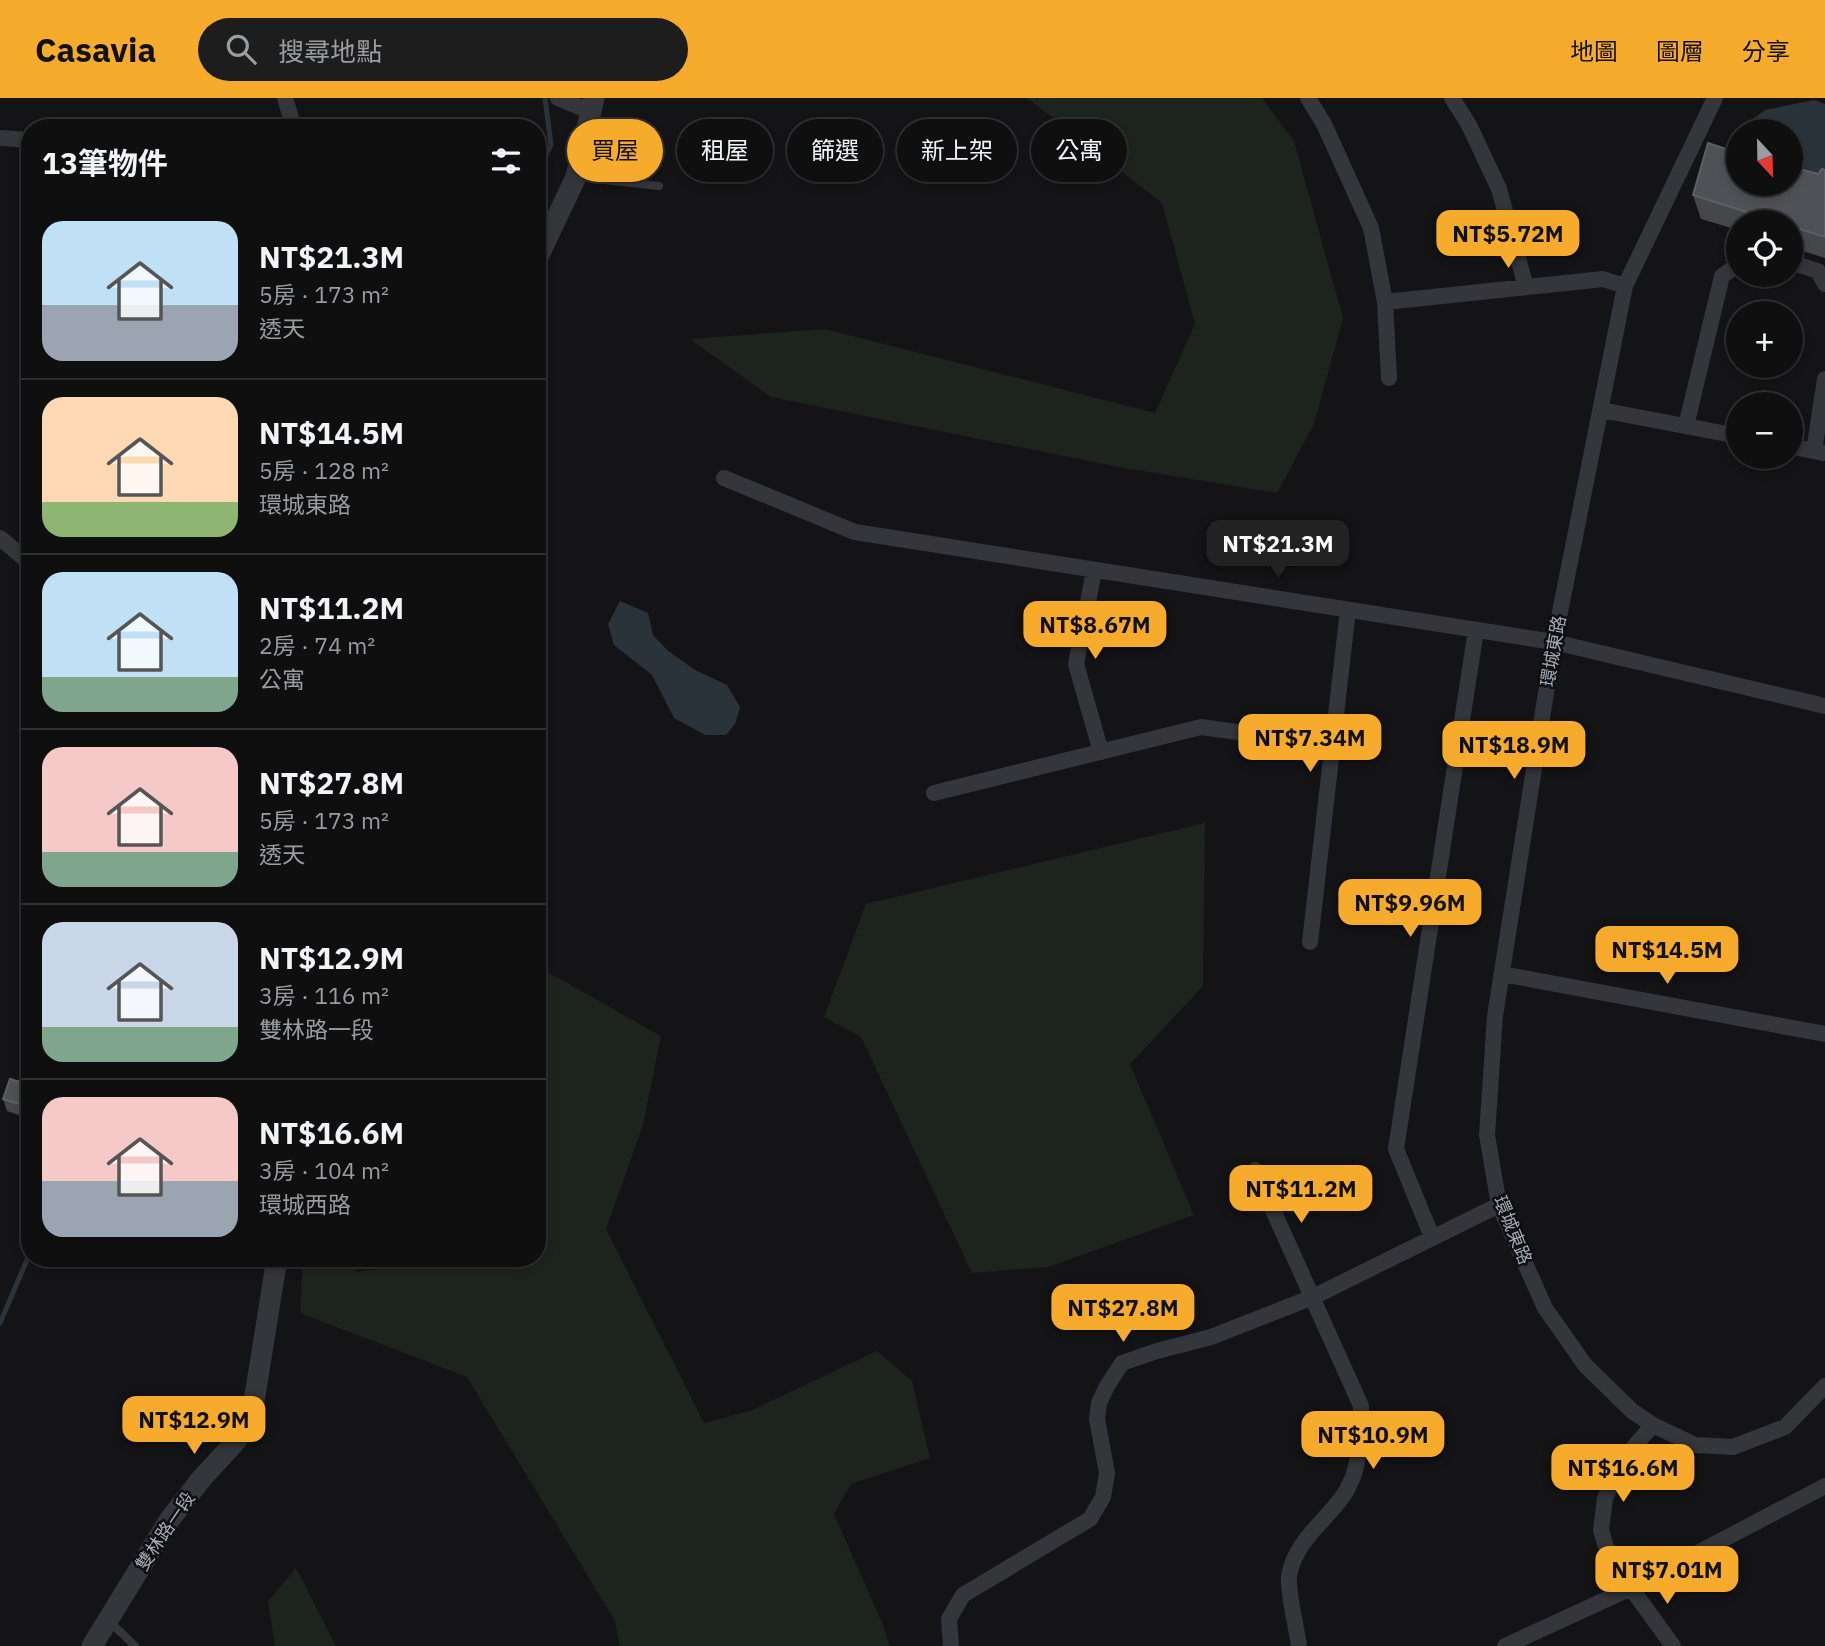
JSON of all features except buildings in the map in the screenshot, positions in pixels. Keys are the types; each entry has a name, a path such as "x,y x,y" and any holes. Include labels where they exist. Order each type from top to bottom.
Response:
{"street":[{"path":"285,98 292,119"},
{"path":"558,98 593,105"},
{"path":"1308,98 1324,124 1371,228 1385,302 1388,378"},
{"path":"1452,98 1469,125 1499,189 1525,287"},
{"name":"環城東路","path":"1715,98 1625,286 1554,642 1495,1016 1487,1135 1499,1205 1545,1308 1585,1365 1632,1411 1695,1445 1732,1447 1785,1427 1825,1385"},
{"path":"0,138 21,139"},
{"path":"546,240 574,182"},
{"path":"1803,266 1818,271 1825,284"},
{"path":"1686,426 1722,276 1726,273"},
{"path":"1385,302 1603,279 1625,286"},
{"path":"1820,452 1825,379"},
{"path":"1601,410 1726,434"},
{"path":"724,478 855,532 1554,642 1825,706"},
{"path":"0,538 21,556"},
{"path":"1094,571 1076,664 1101,752"},
{"path":"1310,942 1348,610"},
{"path":"1433,1237 1396,1149 1476,630"},
{"path":"934,793 1201,727 1332,745"},
{"path":"1502,974 1825,1034"},
{"path":"1255,1170 1361,1406 1361,1438 1354,1471 1344,1495 1306,1538 1293,1561 1288,1579 1299,1646"},
{"path":"951,1646 949,1619 963,1595 1090,1519 1103,1497 1107,1473 1097,1419 1099,1404 1122,1363 1211,1338 1313,1297 1499,1205"},
{"name":"雙林路一段","path":"92,1646 170,1518 237,1440 253,1408 276,1267"},
{"path":"1653,1424 1624,1458 1605,1498 1601,1530 1606,1547 1631,1588 1673,1646"},
{"path":"1505,1646 1631,1588 1825,1486"}],"lane":[{"path":"622,182 659,186"},
{"path":"108,1620 135,1646"}],"shaded area":[{"path":"1027,98 1262,98 1294,141 1343,318 1314,424 1277,493 1124,468 771,397 690,339 825,329 1155,413 1195,324 1162,203 1127,176 1127,119 1054,119"},
{"path":"1814,100 1825,104 1825,177 1803,173 1803,119 1753,119 1765,110"},
{"path":"620,601 648,613 653,635 667,650 695,670 727,685 740,707 735,724 726,735 705,735 674,718 652,675 614,645 608,624"},
{"path":"1205,823 1203,986 1130,1064 1194,1215 1048,1267 972,1273 861,1037 824,1017 866,904"},
{"path":"546,971 661,1036 643,1125 606,1229 704,1423 750,1411 877,1351 912,1381 930,1458 851,1484 834,1514 890,1646 620,1646 615,1621 467,1377 300,1313 303,1267 355,1267 356,1272 389,1267 546,1267"},
{"path":"296,1568 336,1646 275,1646 268,1601"}],"waterway":[{"path":"545,98 551,145 546,155"},
{"path":"0,1323 24,1267"}]}
